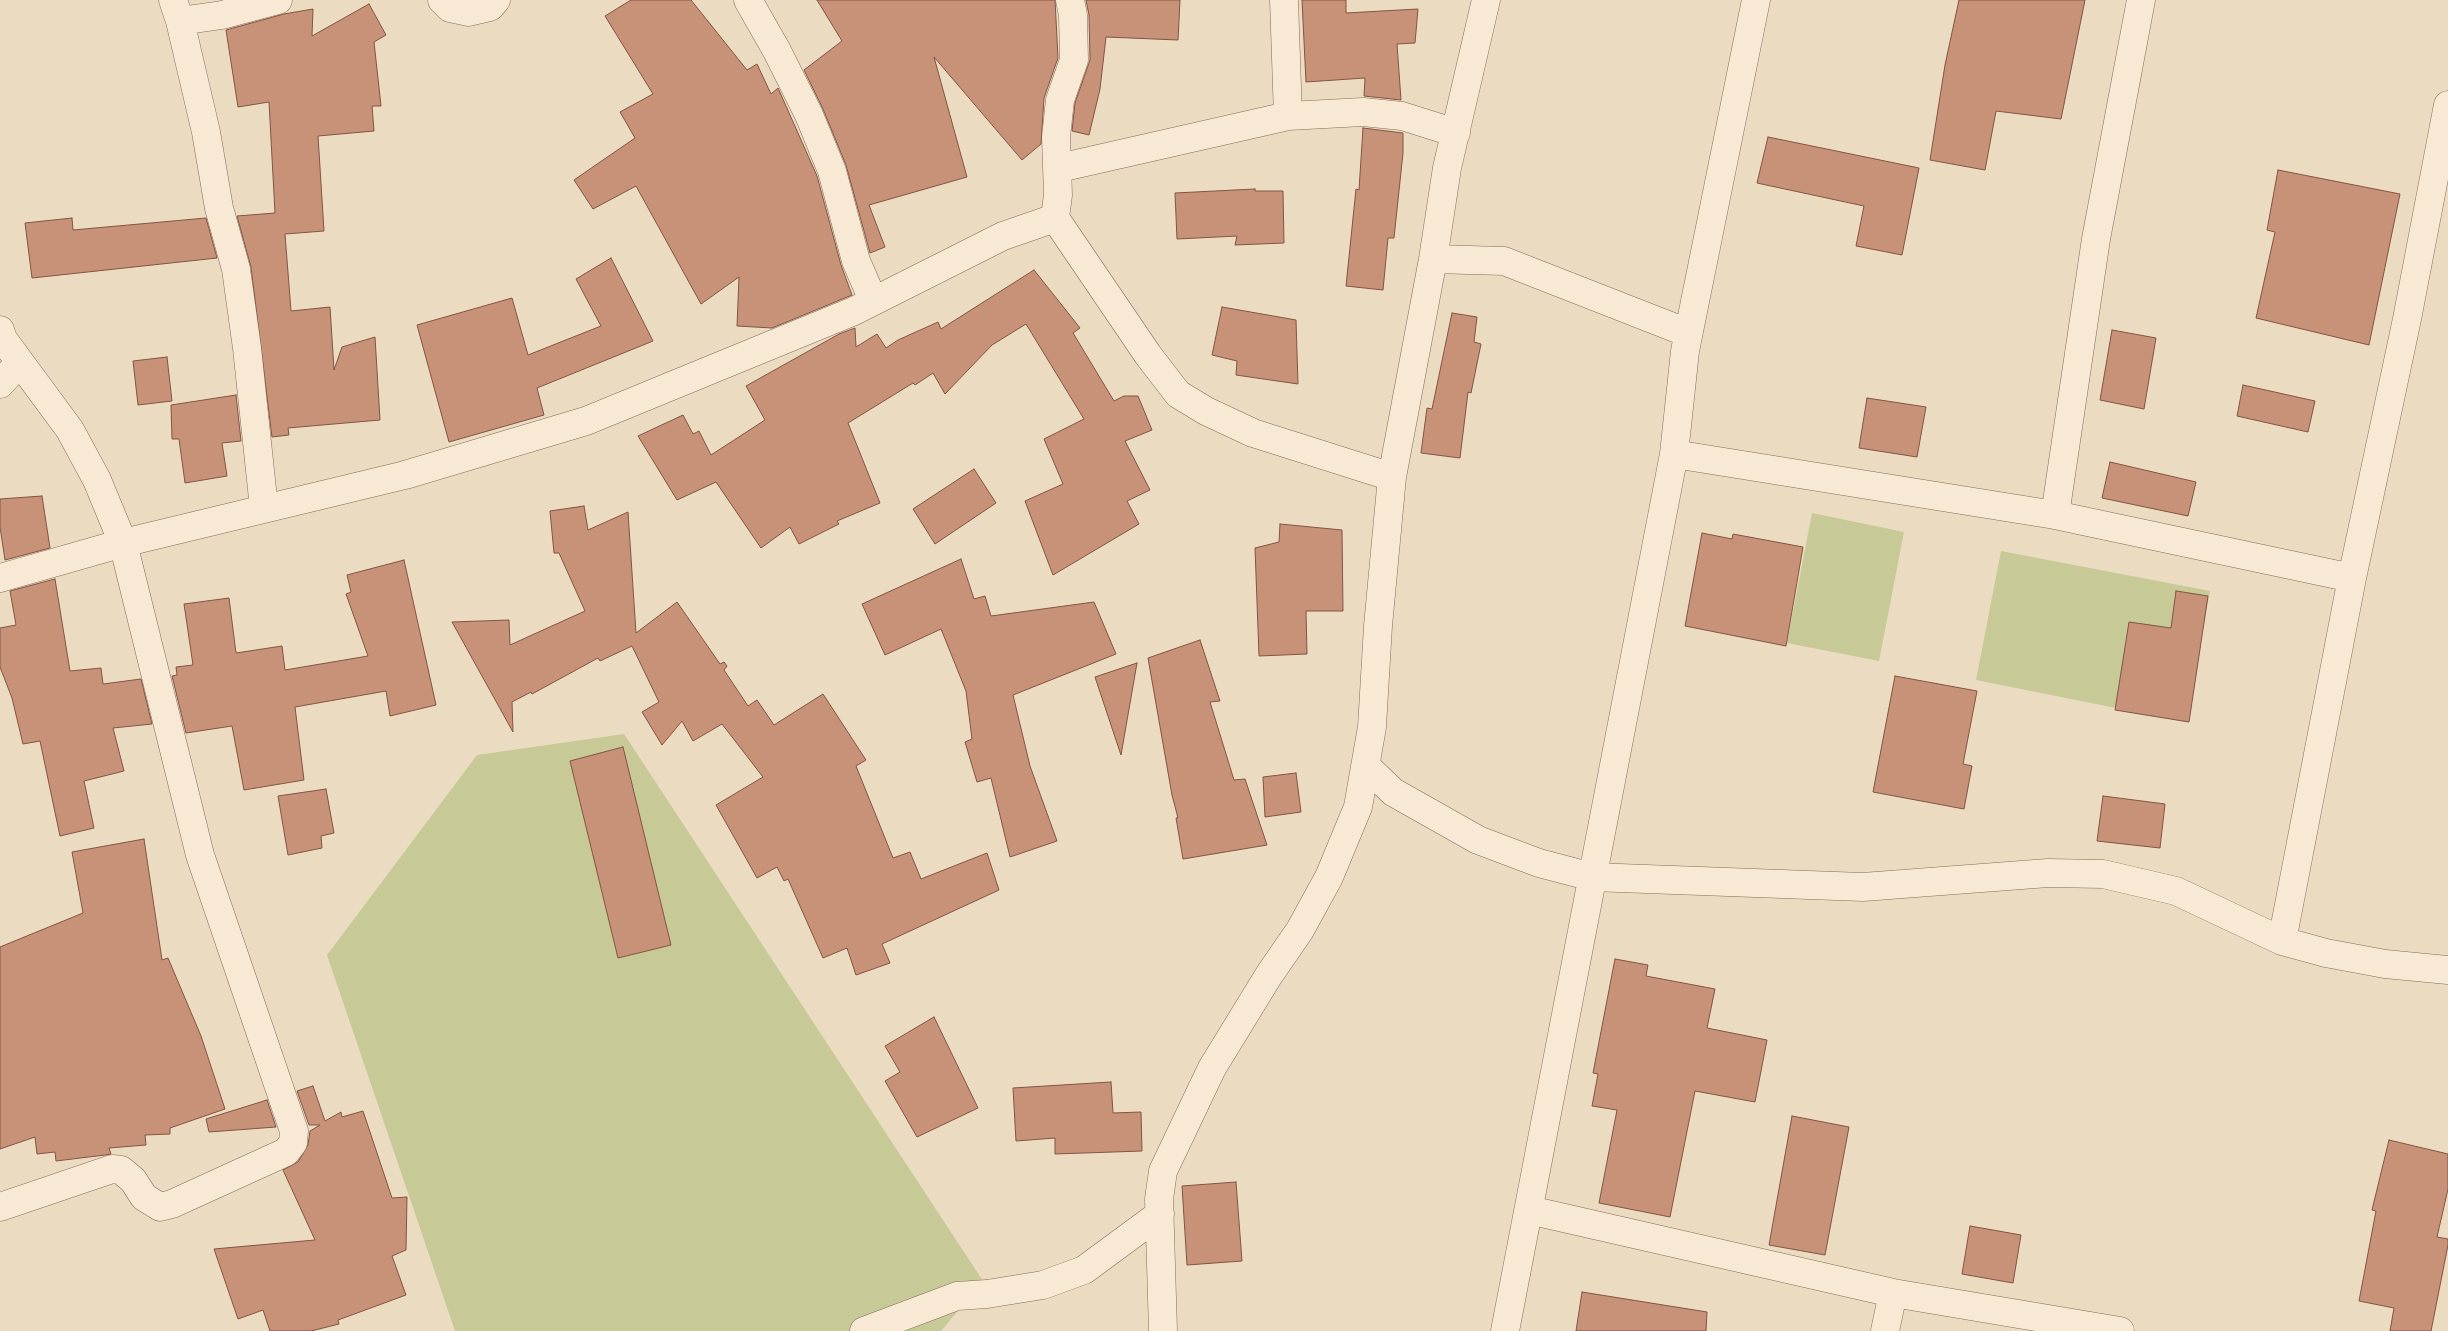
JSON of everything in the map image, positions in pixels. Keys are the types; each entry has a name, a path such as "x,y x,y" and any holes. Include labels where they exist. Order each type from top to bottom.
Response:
{"street":[{"path":"264,508 247,348 236,269 219,208 202,115 177,10 222,16 278,0"},
{"path":"442,0 450,8 469,12 490,7 496,0"},
{"path":"748,0 777,52 832,171 856,261 873,300"},
{"path":"1070,0 1074,15 1074,60 1060,100 1056,138 1059,168 1055,218 1148,355 1178,394 1253,433 1392,476"},
{"path":"1284,0 1288,116"},
{"path":"1163,1331 1160,1184 1163,1171 1212,1068 1300,930 1329,877 1358,807 1367,767 1392,476 1433,259 1447,168 1486,0"},
{"path":"1505,1331 1674,454 1688,333 1756,0"},
{"path":"2055,515 2096,239 2141,0"},
{"path":"2282,941 2352,578 2407,319 2448,105"},
{"path":"1059,168 1288,116 1363,112 1402,116 1456,133"},
{"path":"0,578 123,543 404,475 586,421 854,311 1003,236 1055,218"},
{"path":"1433,259 1504,261 1688,333"},
{"path":"0,330 3,339 70,430 97,480 123,543 200,854 294,1131 293,1143 286,1152 172,1204 160,1207 144,1197 133,1180 121,1170 112,1170 0,1207"},
{"path":"0,384 20,362"},
{"path":"1674,454 2055,515 2352,578"},
{"path":"1367,767 1393,792 1478,840 1539,862 1592,877 1863,887 2048,873 2103,874 2176,891 2282,941 2326,953 2385,964 2448,970"},
{"path":"1529,1210 1894,1293 2120,1331"},
{"path":"864,1331 957,1296 987,1294 1043,1285 1084,1270 1160,1214"},
{"path":"1885,1331 1894,1293"}],"green space":[{"path":"1812,513 1904,532 1879,661 1787,643"},
{"path":"2001,551 2210,591 2186,722 1976,680"},
{"path":"624,734 983,1281 941,1331 455,1331 327,955 477,755"}],"building":[{"path":"631,0 691,0 747,70 757,64 771,94 778,88 817,176 841,265 852,295 772,328 737,326 739,277 701,304 636,186 593,209 574,180 635,138 620,112 653,94 605,16"},
{"path":"817,0 1055,0 1058,58 1044,98 1041,144 1022,160 934,57 967,177 869,205 885,247 870,253 846,165 823,109 804,70 842,41"},
{"path":"1086,0 1180,0 1178,40 1106,37 1100,89 1089,135 1072,131 1075,103 1090,60 1089,15"},
{"path":"1302,0 1346,0 1346,13 1418,9 1415,43 1397,44 1401,100 1364,96 1365,78 1306,82"},
{"path":"1959,0 2085,0 2061,119 1996,111 1985,170 1930,160 1945,65"},
{"path":"369,4 386,35 374,42 381,106 372,106 374,131 318,136 324,231 285,234 291,311 330,307 334,370 342,347 375,337 380,420 288,428 289,435 272,437 251,267 237,216 275,213 269,102 238,107 226,30 284,14 313,9 312,36"},
{"path":"1363,128 1403,133 1403,153 1394,238 1388,238 1383,290 1346,286 1356,189 1359,190"},
{"path":"1768,137 1919,168 1902,255 1856,246 1864,206 1757,183"},
{"path":"2278,170 2400,194 2369,345 2256,318 2275,232 2267,230"},
{"path":"1255,189 1255,191 1283,191 1284,243 1235,245 1237,236 1177,239 1175,193"},
{"path":"72,218 73,230 206,218 217,258 32,278 25,223"},
{"path":"611,258 653,341 537,388 544,415 449,442 417,325 512,298 528,355 601,326 576,279"},
{"path":"1034,270 1080,328 1073,333 1114,401 1124,396 1138,396 1152,430 1125,441 1150,490 1127,501 1139,524 1053,575 1025,501 1063,484 1044,439 1084,419 1026,324 992,345 945,394 933,373 915,385 913,383 848,423 880,503 837,521 839,524 799,544 790,527 761,548 716,482 677,500 638,436 683,415 693,434 699,431 711,455 765,420 746,386 839,334 855,328 856,347 877,334 886,348 898,340 938,322 941,329"},
{"path":"1222,307 1296,320 1298,384 1236,375 1237,361 1212,355"},
{"path":"1452,313 1477,317 1474,342 1481,344 1471,393 1468,392 1460,458 1421,453 1427,408 1432,409"},
{"path":"2112,330 2156,338 2144,409 2100,400"},
{"path":"167,357 172,401 138,405 133,361"},
{"path":"2243,385 2315,401 2308,432 2237,416"},
{"path":"236,395 241,441 222,443 227,476 185,483 179,439 172,439 171,405"},
{"path":"1867,398 1926,407 1917,457 1859,448"},
{"path":"2110,462 2196,482 2188,516 2102,498"},
{"path":"974,469 996,503 935,544 913,509"},
{"path":"42,496 50,548 5,560 0,527 0,499"},
{"path":"584,506 588,530 628,512 636,633 677,602 720,664 724,662 727,666 724,670 748,706 757,700 774,725 823,694 866,760 856,766 893,858 910,852 921,879 987,853 999,890 882,944 890,963 856,975 847,948 823,958 788,879 784,881 777,867 757,878 716,805 763,777 722,724 693,741 682,721 662,745 642,712 659,702 632,646 600,661 598,658 532,694 531,692 512,702 513,732 452,622 509,620 510,645 585,611 559,553 554,553 550,511"},
{"path":"1280,524 1342,530 1343,611 1306,611 1307,654 1259,656 1255,548 1279,542"},
{"path":"1702,533 1732,539 1733,534 1803,547 1786,646 1685,626"},
{"path":"961,559 974,599 985,596 991,616 1094,602 1116,654 1013,695 1030,766 1057,841 1010,857 991,778 977,782 965,742 972,739 966,691 941,629 885,655 862,604"},
{"path":"404,560 436,705 390,716 386,691 295,707 304,780 244,790 232,726 186,733 172,676 177,675 176,667 193,665 184,604 229,598 236,653 282,646 285,670 368,656 346,594 351,592 347,575"},
{"path":"55,579 70,671 101,668 103,684 141,679 152,724 113,728 124,771 84,781 94,828 60,836 40,741 23,744 12,698 0,667 0,628 16,625 10,591"},
{"path":"2176,591 2208,596 2189,722 2115,710 2129,622 2171,628"},
{"path":"1200,640 1220,701 1210,702 1234,780 1245,779 1267,845 1183,859 1176,818 1178,818 1172,795 1148,658"},
{"path":"1137,663 1121,755 1095,677"},
{"path":"1895,676 1977,691 1963,764 1972,766 1964,809 1873,792"},
{"path":"623,747 671,945 618,958 570,761"},
{"path":"1296,773 1301,812 1265,817 1263,777"},
{"path":"326,789 334,833 321,836 322,848 288,855 278,796"},
{"path":"2103,796 2165,804 2160,848 2097,841"},
{"path":"144,839 162,960 168,958 201,1036 225,1109 170,1128 170,1134 145,1135 146,1145 109,1148 111,1154 56,1161 55,1152 37,1154 35,1137 0,1149 0,947 83,913 72,852"},
{"path":"1615,959 1648,965 1646,976 1715,989 1707,1028 1767,1040 1755,1102 1695,1091 1670,1217 1599,1203 1617,1110 1592,1106 1598,1074 1593,1073"},
{"path":"934,1017 978,1108 917,1137 885,1081 900,1072 885,1046"},
{"path":"1111,1082 1113,1113 1141,1112 1142,1151 1055,1154 1055,1138 1016,1141 1013,1088"},
{"path":"313,1086 325,1121 341,1112 342,1117 363,1111 392,1198 407,1197 406,1250 392,1256 406,1295 338,1320 339,1324 311,1331 270,1331 263,1310 238,1319 214,1249 315,1240 283,1170 298,1162 308,1145 310,1131 320,1125 309,1125 297,1091"},
{"path":"267,1100 276,1127 209,1132 206,1119"},
{"path":"1792,1116 1849,1127 1825,1255 1769,1245"},
{"path":"2389,1140 2448,1154 2448,1189 2437,1237 2448,1239 2448,1245 2431,1331 2390,1331 2394,1308 2359,1301 2376,1211 2372,1210"},
{"path":"1236,1182 1242,1261 1187,1265 1182,1186"},
{"path":"1970,1226 2021,1235 2013,1283 1962,1274"},
{"path":"1582,1292 1707,1312 1706,1331 1576,1331"}]}
